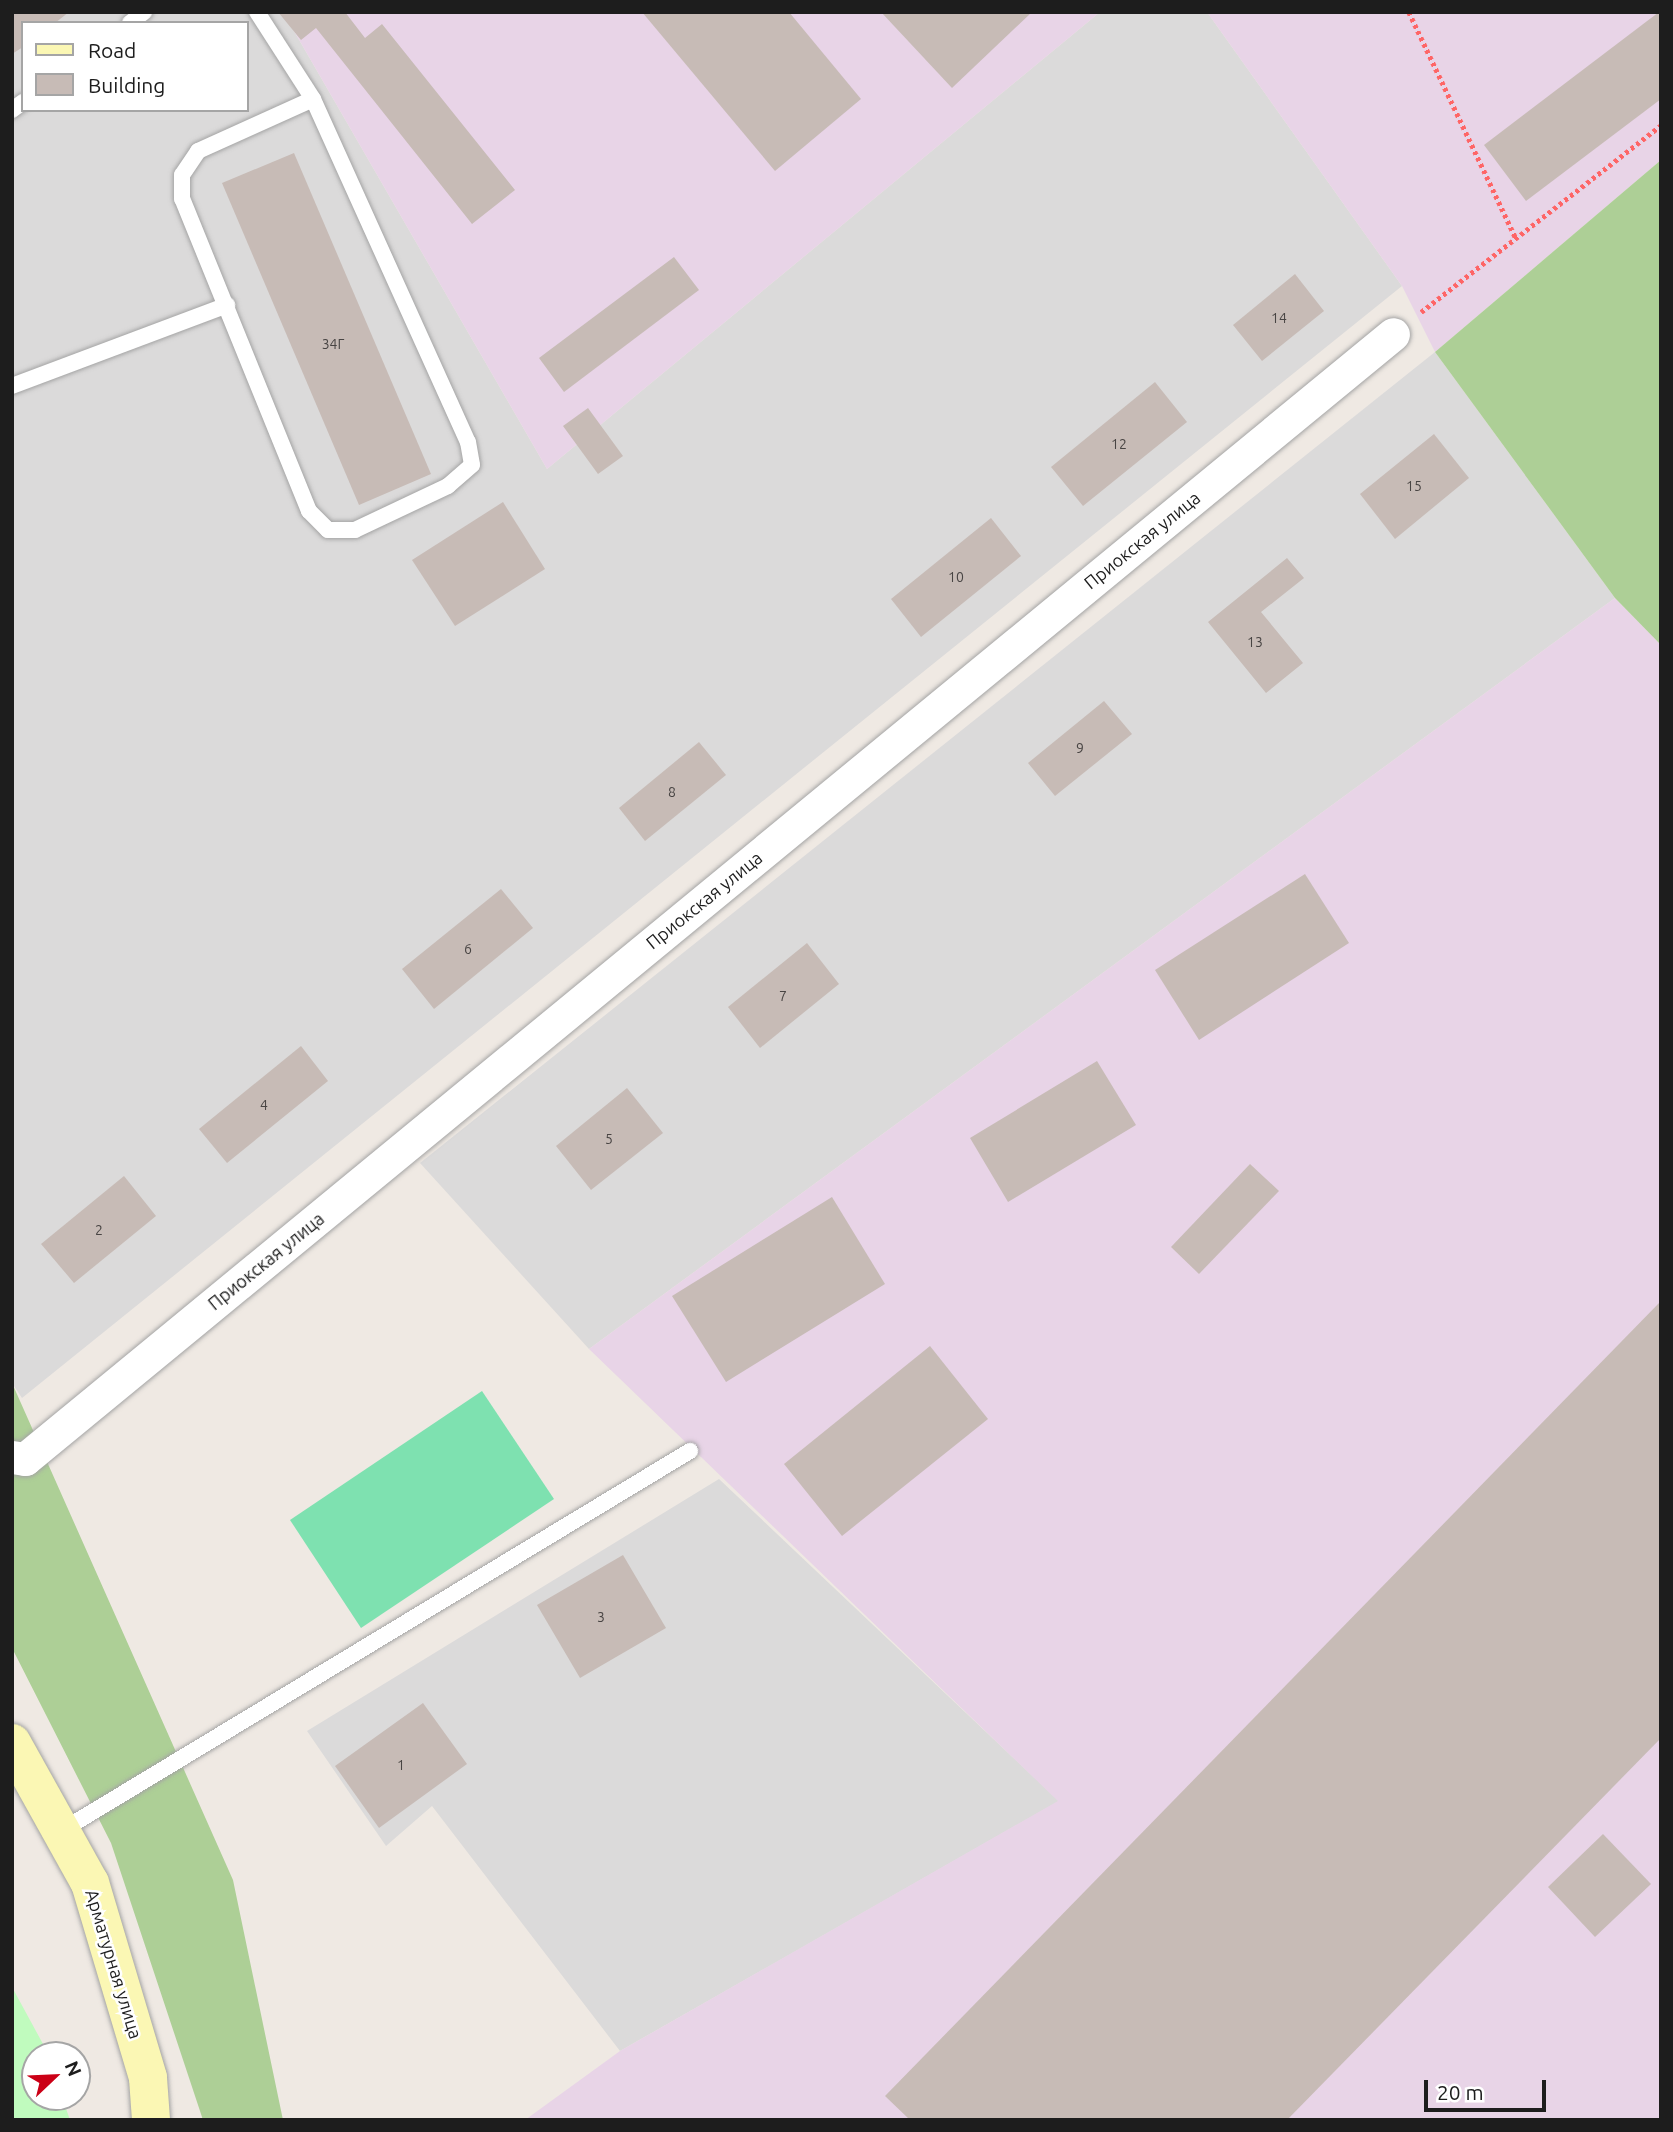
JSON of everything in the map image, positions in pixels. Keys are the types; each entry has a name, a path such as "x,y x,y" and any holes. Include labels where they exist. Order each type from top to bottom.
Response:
{"street":[{"name":"Приокская улица","path":"12,1457 24,1459 1393,334"},
{"name":"Арматурная улица","path":"12,1743 90,1883 148,2078 151,2120"}],"lane":[{"path":"257,12 313,99 468,442 472,466 448,486 355,530 328,530 309,511 182,199 182,175 198,151 313,99"},
{"path":"12,386 226,304"},
{"path":"61,1831 690,1451"}],"path":[{"path":"1409,12 1516,239"},
{"path":"1393,334 1661,125"}],"shaded area":[{"path":"12,12 283,12 547,469 1100,12 1207,12 1402,286 22,1398 12,1383"},
{"path":"283,12 1100,12 547,469"},
{"path":"1207,12 1661,12 1661,160 1435,352 1402,286"},
{"path":"1435,352 1615,598 589,1349 420,1163"},
{"path":"1615,598 1661,645 1661,2120 525,2120 620,2051 1058,1801 589,1349"},
{"path":"719,1479 1059,1801 620,2051 432,1806 386,1846 307,1731"}],"green space":[{"path":"1661,160 1661,645 1615,598 1435,352"},
{"path":"12,1383 233,1880 283,2120 203,2120 111,1843 12,1648"},
{"path":"482,1391 554,1499 361,1628 290,1520"},
{"path":"12,1987 41,2041 21,2041 21,2111 67,2111 70,2120 12,2120"}],"building":[{"path":"12,12 69,12 58,21 21,21 21,48 12,54"},
{"path":"278,12 345,12 365,38 382,24 515,190 472,224 316,28 301,40"},
{"path":"642,12 789,12 861,99 775,171"},
{"path":"881,12 1032,12 952,88"},
{"path":"1659,12 1661,99 1526,201 1484,145"},
{"path":"294,153 431,474 359,505 222,183"},
{"path":"674,257 699,290 564,392 539,358"},
{"path":"1295,274 1324,311 1262,361 1233,325"},
{"path":"1155,382 1187,422 1083,506 1051,467"},
{"path":"588,408 623,456 598,474 563,426"},
{"path":"1434,434 1469,478 1395,539 1360,494"},
{"path":"503,502 545,569 455,626 412,560"},
{"path":"991,518 1021,556 921,637 891,599"},
{"path":"1287,558 1304,578 1261,612 1303,663 1266,693 1208,622"},
{"path":"1104,701 1132,734 1055,796 1028,763"},
{"path":"699,742 726,775 645,841 619,808"},
{"path":"1305,874 1349,943 1199,1040 1155,970"},
{"path":"501,889 533,928 434,1009 402,969"},
{"path":"807,943 839,984 760,1048 728,1007"},
{"path":"301,1046 328,1081 227,1163 199,1129"},
{"path":"1097,1061 1136,1125 1008,1202 970,1138"},
{"path":"627,1088 663,1133 591,1190 556,1146"},
{"path":"1250,1164 1279,1191 1199,1274 1171,1247"},
{"path":"124,1176 156,1216 74,1283 41,1244"},
{"path":"832,1197 885,1284 726,1382 672,1296"},
{"path":"1661,1301 1661,1738 1287,2120 910,2120 885,2096"},
{"path":"930,1346 988,1419 842,1536 784,1464"},
{"path":"623,1555 666,1628 580,1678 537,1605"},
{"path":"423,1703 467,1764 379,1828 335,1766"},
{"path":"1603,1834 1651,1884 1595,1937 1548,1887"}]}
